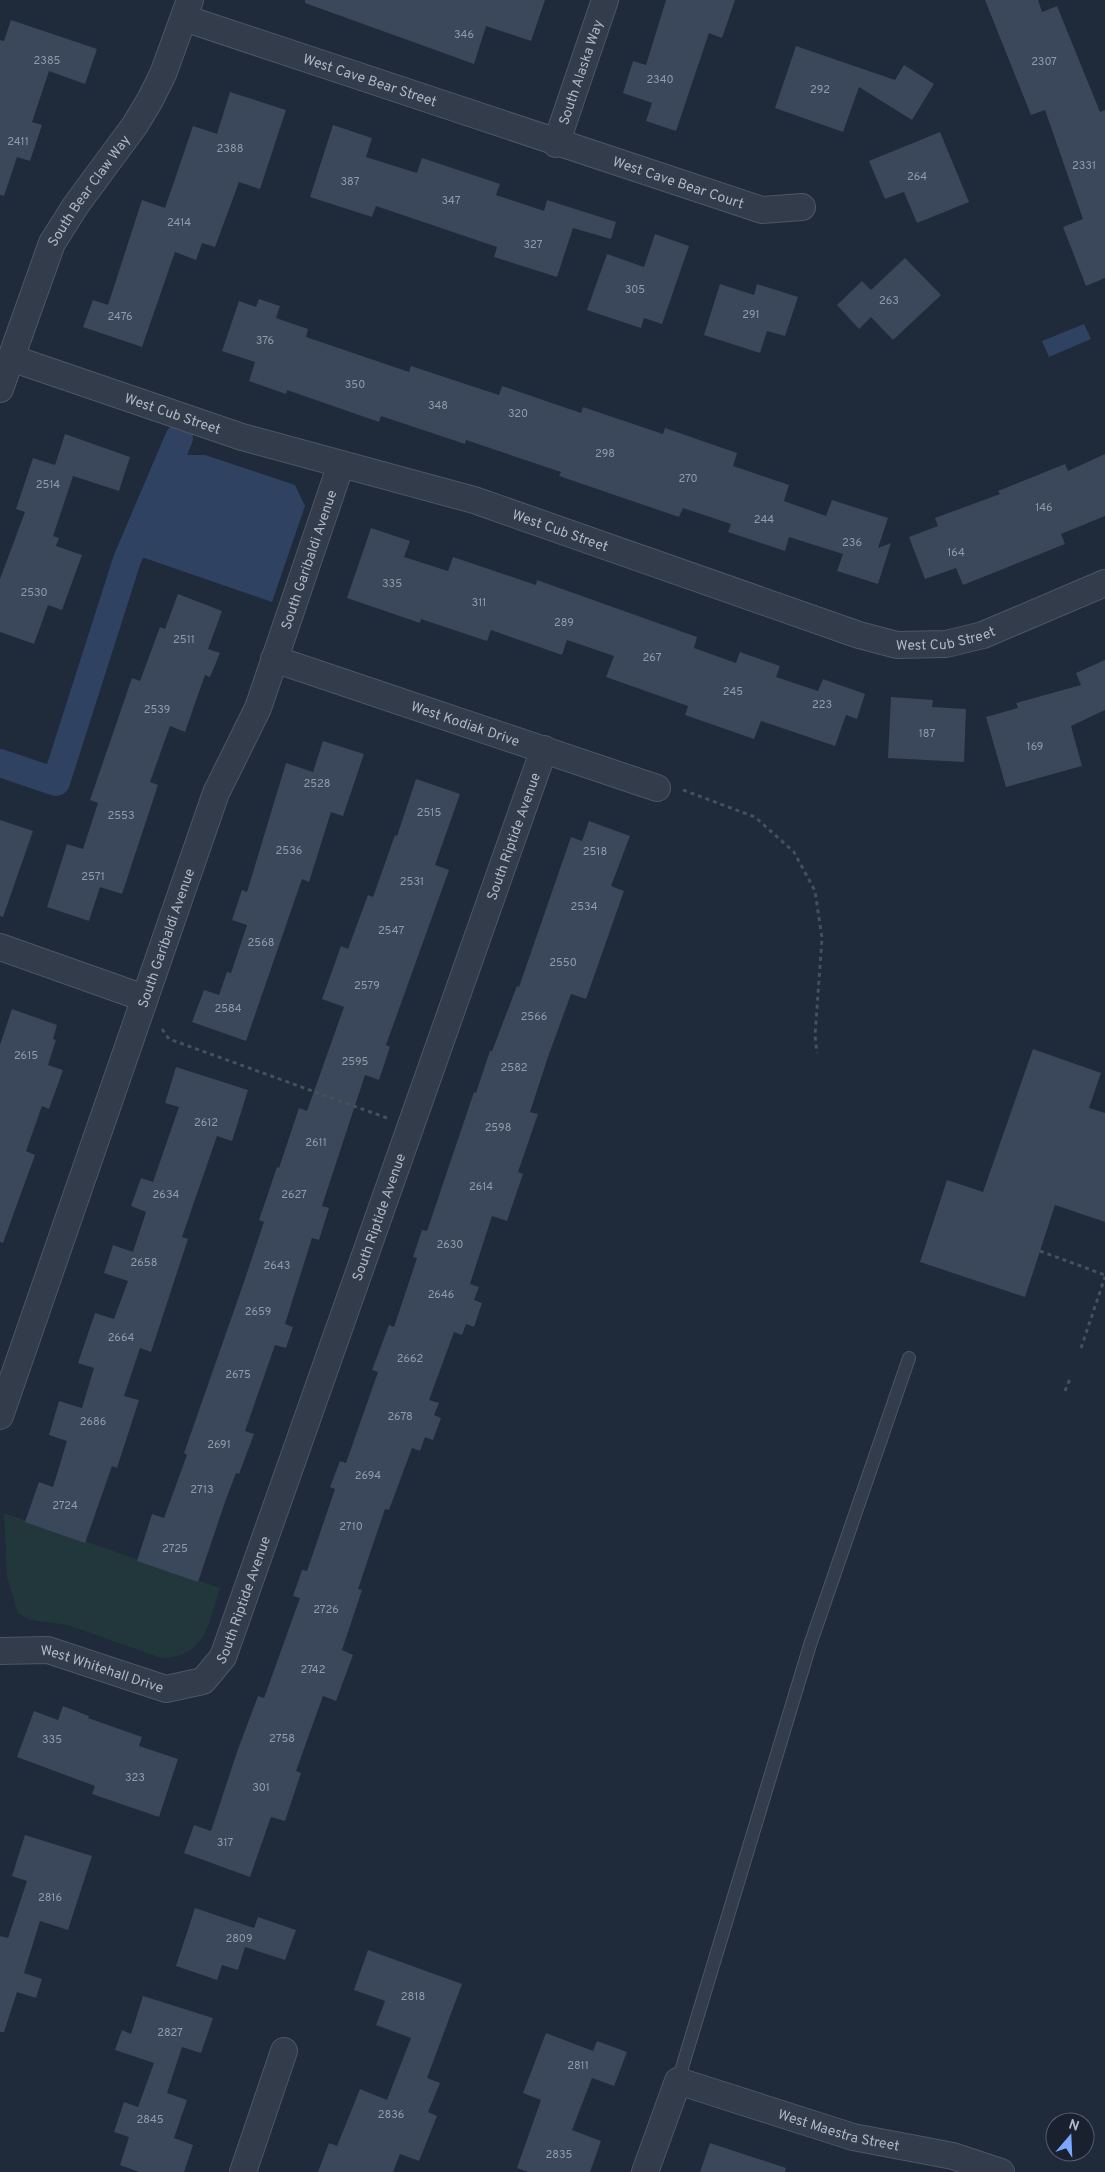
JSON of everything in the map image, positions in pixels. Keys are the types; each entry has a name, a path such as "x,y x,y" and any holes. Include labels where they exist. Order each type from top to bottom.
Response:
{"street":[{"name":"South Alaska Way","path":"556,144 605,0"},
{"name":"West Cave Bear Street","path":"187,9 556,144"},
{"name":"South Bear Claw Way","path":"0,388 52,243 76,205 134,126 150,100 163,74 187,9"},
{"name":"West Cave Bear Court","path":"556,144 762,210 802,207"},
{"name":"West Cub Street","path":"11,358 242,437 474,500 859,634 897,644 946,644 983,635 1105,583"},
{"name":"South Garibaldi Avenue","path":"0,1416 216,793 258,708 341,464"},
{"name":"West Kodiak Drive","path":"274,660 667,788"},
{"name":"South Riptide Avenue","path":"203,1681 223,1657 544,749"},
{"path":"0,947 144,998"},
{"name":"West Whitehall Drive","path":"0,1651 48,1650 166,1689 203,1681"},
{"path":"243,2172 284,2052"},
{"path":"645,2172 678,2081"},
{"name":"West Maestra Street","path":"678,2081 854,2137 950,2164 1000,2172"}],"lane":[{"path":"678,2081 810,1645 909,1358"}],"path":[{"path":"667,788 755,817 794,852 815,891 822,938 815,1036 817,1053"},
{"path":"144,998 169,1039 411,1126"},
{"path":"1040,1251 1105,1276 1081,1348"},
{"path":"1065,1391 1070,1376"}],"green space":[{"path":"4,1513 220,1588 203,1636 197,1645 188,1652 161,1658 68,1625 30,1620 18,1613 7,1577"}],"water":[{"path":"1084,324 1091,339 1049,357 1042,341"},
{"path":"164,447 189,455 205,455 295,485 305,506 272,602 127,552"}],"building":[{"path":"305,0 545,0 531,41 486,26 474,64 305,3"},
{"path":"666,0 735,0 722,38 709,33 676,131 646,121 652,103 623,93 633,61 646,65"},
{"path":"985,0 1038,0 1042,12 1057,6 1100,112 1105,110 1105,278 1086,286 1063,227 1083,219 1045,110 1031,115"},
{"path":"11,20 97,49 85,84 49,71 32,122 42,125 30,161 17,157 4,196 0,195 0,40 4,41"},
{"path":"796,46 895,80 904,65 934,84 912,120 859,87 843,132 775,108"},
{"path":"230,92 286,110 260,189 239,182 215,247 202,243 196,260 175,252 142,347 83,327 93,300 108,305 142,200 165,208 193,126 217,134"},
{"path":"333,125 372,138 366,157 417,173 422,158 500,184 496,195 544,211 547,200 616,222 611,239 573,228 557,277 494,257 497,247 376,206 372,217 310,197"},
{"path":"940,132 969,202 917,223 904,192 885,199 869,161"},
{"path":"655,234 689,246 662,324 644,318 641,328 587,310 607,254 644,267"},
{"path":"905,258 941,295 893,340 871,317 859,329 837,305 862,281 871,290"},
{"path":"720,284 754,295 757,284 798,297 785,336 767,331 760,353 704,335"},
{"path":"259,299 280,306 276,318 308,329 306,337 409,372 411,366 499,395 502,386 581,413 583,407 663,434 665,428 737,453 733,466 789,485 784,501 826,516 832,500 888,518 878,548 891,543 878,584 837,571 843,554 789,537 785,551 728,532 731,524 683,508 679,517 559,476 561,472 466,440 465,444 381,416 379,422 287,390 286,394 249,381 255,362 222,351 239,301 256,307"},
{"path":"65,434 130,457 119,491 73,476 53,536 59,538 56,546 82,555 62,610 48,605 34,644 0,632 0,579 25,512 16,509 33,458 55,465"},
{"path":"1105,454 1105,516 1061,534 1065,544 963,585 956,568 925,579 909,537 938,526 935,518 1000,494 998,491 1065,464 1068,471"},
{"path":"371,528 410,541 404,557 448,571 453,557 536,585 537,580 697,637 694,648 736,663 740,652 780,666 776,677 818,691 823,679 865,694 857,719 846,715 835,746 761,721 754,739 685,715 688,706 606,677 614,656 567,640 562,655 491,630 487,641 421,619 420,623 347,598"},
{"path":"178,594 222,611 208,649 220,653 210,677 205,675 185,732 170,726 150,782 158,785 122,894 100,887 89,921 47,907 67,844 83,849 98,803 90,800 132,678 140,681 160,627 165,629"},
{"path":"1105,660 1105,710 1071,726 1082,766 1006,787 986,717 1018,708 1016,703 1081,685 1076,673"},
{"path":"891,697 933,700 932,707 966,709 964,762 888,758"},
{"path":"323,741 364,754 343,816 331,812 309,882 302,879 246,1041 192,1022 204,990 219,995 227,972 231,973 247,925 232,920 242,890 247,892 286,763 313,772"},
{"path":"416,779 460,794 435,865 449,870 386,1045 390,1047 379,1080 365,1075 322,1206 329,1208 319,1240 312,1238 285,1324 293,1327 286,1348 275,1345 245,1431 254,1434 239,1474 236,1473 225,1502 198,1582 137,1561 152,1514 164,1518 187,1455 184,1453 264,1222 259,1220 277,1167 279,1168 299,1108 307,1111 344,1007 322,999 341,946 348,949 368,895 373,897 395,835 397,836"},
{"path":"0,820 33,831 3,917 0,916"},
{"path":"589,821 630,836 611,886 624,891 586,999 571,994 548,1057 530,1112 538,1114 518,1172 523,1174 507,1221 492,1216 470,1284 479,1287 474,1300 482,1303 474,1327 466,1324 462,1335 454,1332 429,1400 439,1403 434,1415 441,1418 433,1440 425,1437 420,1451 412,1448 389,1510 385,1509 358,1589 362,1590 342,1650 353,1655 336,1701 323,1696 296,1771 301,1773 285,1821 271,1817 250,1877 184,1853 194,1825 211,1831 258,1696 264,1698 300,1598 293,1596 302,1570 307,1571 335,1489 330,1487 340,1461 346,1463 378,1372 372,1370 389,1325 394,1327 417,1258 413,1257 422,1230 427,1231 474,1092 476,1093 490,1051 492,1051 517,986 519,987 571,837 582,841"},
{"path":"12,1009 57,1025 53,1039 56,1040 48,1065 63,1070 49,1109 42,1106 26,1151 35,1155 3,1243 0,1242 0,1045"},
{"path":"1033,1049 1101,1073 1089,1108 1105,1113 1105,1222 1055,1205 1025,1297 920,1262 947,1180 983,1192"},
{"path":"176,1067 248,1090 232,1141 217,1136 182,1237 188,1239 151,1352 140,1348 124,1396 139,1400 117,1468 112,1466 85,1543 25,1522 39,1482 53,1487 67,1441 49,1435 59,1401 82,1408 94,1368 78,1363 95,1313 114,1319 128,1281 104,1273 113,1245 133,1252 146,1212 131,1206 141,1178 153,1182 179,1107 165,1103"},
{"path":"63,1706 89,1716 88,1718 142,1737 139,1746 178,1759 159,1817 92,1794 95,1786 17,1757 34,1711 58,1720"},
{"path":"25,1835 92,1856 68,1930 40,1921 24,1973 42,1979 36,1998 17,1992 4,2032 0,2032 0,1936 8,1938 27,1881 12,1876"},
{"path":"195,1908 254,1928 258,1917 296,1930 285,1960 245,1947 238,1970 222,1965 217,1980 176,1966"},
{"path":"368,1950 462,1984 427,2078 440,2083 428,2112 437,2116 419,2161 400,2154 393,2172 318,2172 329,2143 337,2146 360,2089 387,2100 411,2038 376,2025 385,2001 354,1990"},
{"path":"143,1996 213,2018 201,2053 182,2047 167,2093 187,2100 174,2138 193,2145 184,2172 139,2172 120,2165 129,2137 114,2132 124,2102 138,2107 154,2063 115,2050 122,2030 131,2034"},
{"path":"546,2033 593,2051 597,2041 627,2052 614,2086 592,2078 572,2130 601,2141 590,2172 528,2172 517,2168 541,2100 523,2093"},
{"path":"710,2143 786,2168 785,2172 700,2172"}],"waterway":[{"path":"0,763 56,782 127,560 179,438"}]}
